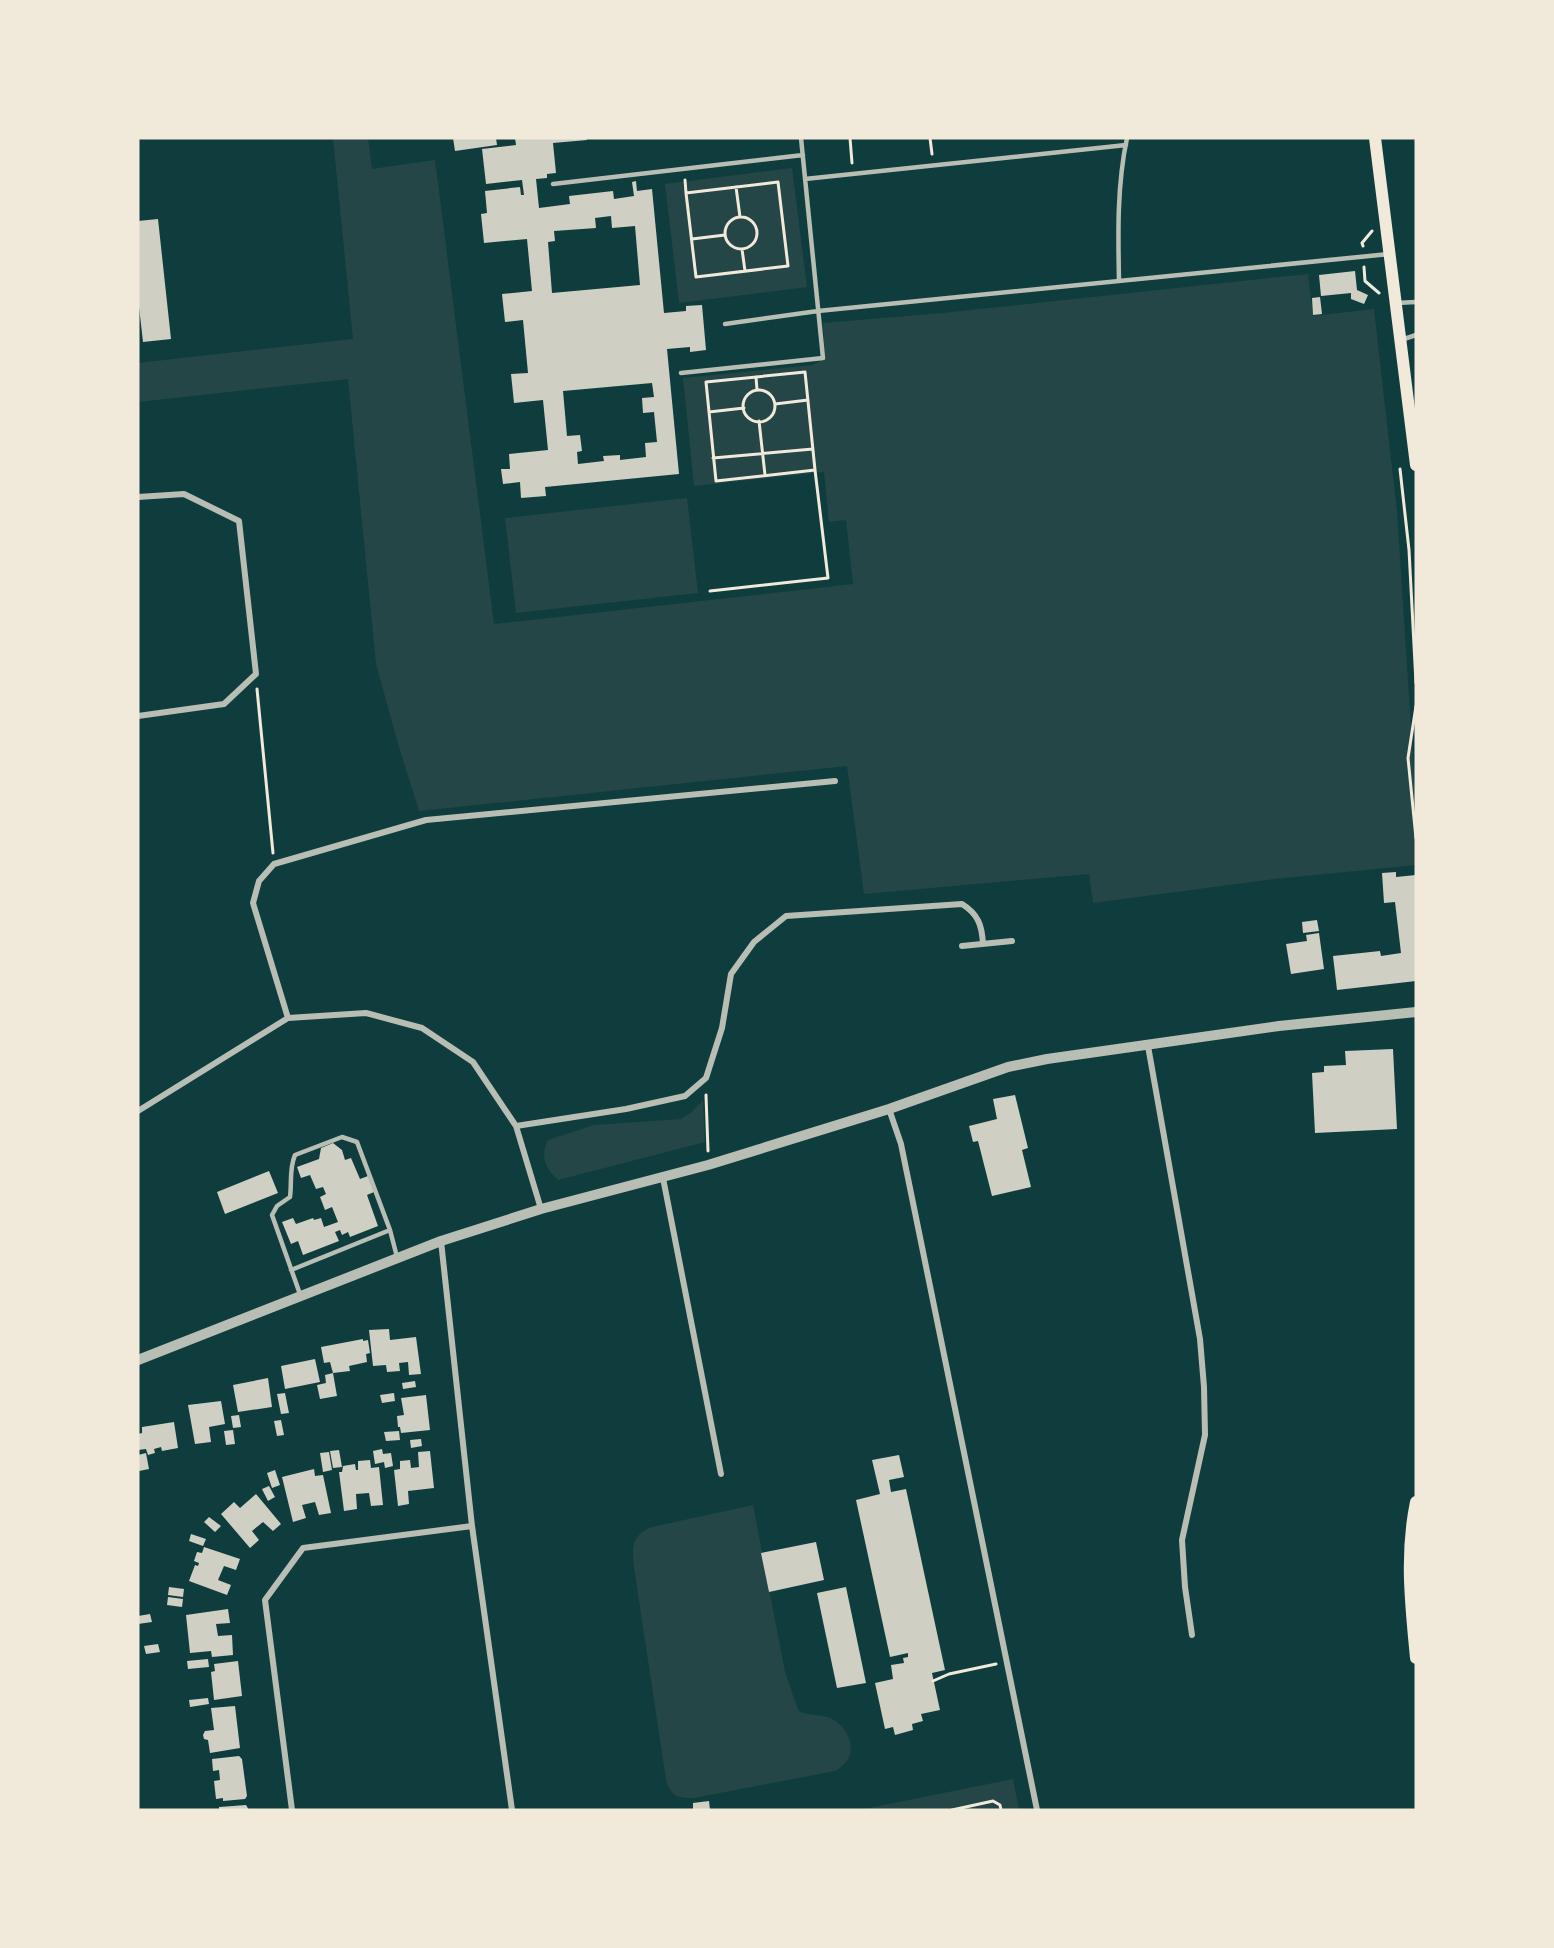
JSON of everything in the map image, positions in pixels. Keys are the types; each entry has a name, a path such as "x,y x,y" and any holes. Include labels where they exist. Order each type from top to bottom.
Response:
{"main road":[{"path":"1375,138 1416,465"},
{"path":"1416,1502 1409,1561 1416,1658"}],"street":[{"path":"138,497 184,494 239,522 255,674 224,704 138,716"},
{"path":"288,1018 254,903 259,881 274,864 426,820 835,781"},
{"path":"516,1126 627,1109 685,1096 706,1078 722,1029 730,974 754,942 786,916 962,904 974,911 982,926 983,944"},
{"path":"962,946 1012,941"},
{"path":"138,1360 441,1241 541,1209 708,1165 889,1109 1008,1067 1047,1059 1279,1026 1416,1012"},
{"path":"138,1111 288,1018 366,1013 422,1028 473,1062 516,1126 541,1209"},
{"path":"1148,1046 1200,1339 1204,1387 1205,1435 1182,1539 1185,1587 1192,1635"},
{"path":"889,1109 901,1144 1037,1810"},
{"path":"663,1178 720,1474"},
{"path":"441,1241 472,1526 512,1810"},
{"path":"292,1810 265,1600 303,1548 472,1526"}],"lane":[{"path":"681,373 823,358 801,138"},
{"path":"1119,281 1121,174 1127,138"},
{"path":"805,178 1126,145"},
{"path":"553,184 803,155"},
{"path":"725,324 818,311 1389,254"},
{"path":"1396,303 1416,302"},
{"path":"1401,340 1416,335"},
{"path":"301,1297 272,1215 277,1206 290,1197 292,1185 290,1166 295,1155 342,1137 357,1142 390,1230 397,1258"},
{"path":"291,1270 390,1230"}],"path":[{"path":"850,138 852,174"},
{"path":"930,138 934,166"},
{"path":"778,182 788,266 696,277 686,193 736,187 778,182"},
{"path":"736,187 740,217"},
{"path":"740,217 753,222 757,231 752,245 742,249 732,246 725,235 729,222 740,217"},
{"path":"1370,221 1372,231 1362,243 1365,281 1382,295"},
{"path":"692,239 725,235"},
{"path":"742,249 745,271"},
{"path":"710,591 828,578 805,372 706,382 716,481 815,470"},
{"path":"756,377 757,390"},
{"path":"757,390 769,393 775,404 772,415 759,421 749,417 744,408 746,398 757,390"},
{"path":"775,404 808,400"},
{"path":"709,412 744,408"},
{"path":"759,421 765,475"},
{"path":"713,458 813,449"},
{"path":"1400,469 1409,550 1416,683"},
{"path":"255,674 274,864"},
{"path":"1416,706 1408,758 1416,838"},
{"path":"706,1078 708,1165"},
{"path":"933,1681 949,1674 1006,1662"},
{"path":"952,1810 993,1801 1000,1805 1001,1810"}],"shaded area":[{"path":"333,138 368,138 372,169 435,160 494,624 853,584 846,520 829,522 824,472 694,486 683,378 813,365 825,358 823,323 943,313 1308,274 1313,316 1374,309 1397,512 1416,804 1416,865 1274,879 1093,903 1089,874 864,894 847,766 419,811 376,664 348,379 138,402 138,363 353,339"},
{"path":"792,168 807,287 679,303 665,184"},
{"path":"687,498 698,593 516,613 505,518"},
{"path":"703,1100 705,1142 558,1180 545,1162 544,1151 548,1140 594,1125 681,1119 692,1112"},
{"path":"753,1505 785,1672 798,1710 805,1714 825,1716 841,1725 849,1739 850,1753 842,1766 835,1771 694,1798 679,1797 670,1790 666,1780 634,1567 634,1543 640,1534 652,1527"},
{"path":"1013,1779 1019,1810 859,1810"}],"building":[{"path":"453,138 496,138 497,145 455,151"},
{"path":"515,138 586,138 587,140 553,143 556,173 547,174 547,178 536,179 539,208 570,204 569,196 613,191 614,199 634,196 632,182 636,181 637,191 652,189 664,313 686,311 686,306 702,305 706,350 690,352 690,347 667,349 679,474 545,487 546,496 521,498 520,482 503,484 501,469 510,469 509,454 548,450 543,400 514,403 511,374 528,373 523,320 505,322 502,294 532,291 527,239 484,243 481,214 487,213 485,191 520,187 521,195 524,195 522,180 486,184 482,149 516,145","holes":["611,216 612,228 635,226 640,285 552,293 548,242 555,241 554,231 596,228 595,218","652,383 654,397 642,398 643,413 654,412 657,442 645,443 646,457 620,460 620,455 603,456 604,461 578,464 577,452 582,451 580,435 567,436 563,391"]},
{"path":"158,219 171,339 143,342 138,298 138,221"},
{"path":"1355,271 1357,290 1368,295 1364,304 1351,299 1351,293 1321,296 1319,275"},
{"path":"1320,297 1322,314 1313,315 1312,298"},
{"path":"1396,872 1396,877 1416,875 1416,981 1337,990 1333,956 1380,951 1381,956 1401,953 1395,902 1384,903 1382,873"},
{"path":"1317,920 1319,931 1303,933 1302,922"},
{"path":"1319,933 1324,969 1291,974 1286,944 1307,941 1306,935"},
{"path":"1393,1049 1397,1129 1315,1133 1312,1073 1324,1072 1324,1066 1346,1065 1345,1051"},
{"path":"1015,1095 1028,1148 1022,1150 1031,1187 992,1196 978,1141 973,1142 969,1126 997,1119 993,1099"},
{"path":"333,1143 342,1150 345,1160 351,1158 360,1179 368,1176 374,1192 367,1195 378,1226 350,1237 348,1232 342,1235 340,1230 335,1232 339,1241 303,1255 298,1241 291,1244 282,1222 293,1218 296,1224 313,1218 314,1220 321,1218 324,1227 338,1222 332,1207 325,1210 320,1197 326,1194 323,1187 316,1189 310,1175 301,1178 297,1167 319,1159 321,1148"},
{"path":"269,1171 278,1193 225,1214 217,1192"},
{"path":"389,1329 390,1340 416,1337 421,1374 409,1375 408,1362 399,1363 400,1371 387,1372 386,1365 373,1366 369,1330"},
{"path":"368,1340 370,1353 366,1354 367,1362 349,1366 350,1371 333,1373 330,1362 324,1363 321,1347"},
{"path":"315,1359 320,1382 285,1389 281,1366"},
{"path":"333,1373 337,1396 320,1399 317,1385 326,1383 325,1375"},
{"path":"268,1378 272,1407 238,1412 233,1385"},
{"path":"415,1381 416,1387 403,1389 402,1383"},
{"path":"285,1393 289,1413 281,1414 277,1394"},
{"path":"394,1393 395,1401 382,1403 380,1395"},
{"path":"426,1395 430,1430 401,1433 397,1416 404,1415 401,1398"},
{"path":"221,1401 225,1424 209,1427 211,1442 195,1444 188,1405"},
{"path":"239,1415 241,1427 233,1428 231,1416"},
{"path":"281,1420 284,1435 277,1436 274,1421"},
{"path":"174,1422 178,1448 162,1451 161,1447 154,1449 155,1453 148,1455 146,1449 138,1450 138,1434 142,1433 142,1427"},
{"path":"233,1430 235,1444 226,1445 224,1431"},
{"path":"399,1431 400,1440 386,1441 384,1432"},
{"path":"421,1439 422,1446 411,1448 410,1440"},
{"path":"382,1449 383,1454 391,1453 393,1466 385,1468 384,1462 375,1464 373,1451"},
{"path":"339,1450 342,1467 333,1468 330,1451"},
{"path":"430,1451 434,1488 408,1491 409,1504 398,1506 394,1470 400,1469 400,1461 410,1460 411,1468 419,1467 418,1452"},
{"path":"329,1452 332,1470 323,1472 320,1453"},
{"path":"146,1453 149,1469 139,1471 138,1455"},
{"path":"899,1455 904,1477 889,1480 891,1492 906,1489 945,1670 932,1673 940,1710 921,1714 923,1721 912,1724 913,1730 895,1735 893,1727 885,1729 875,1683 893,1679 891,1665 904,1663 903,1658 908,1657 908,1653 890,1657 856,1500 880,1494 872,1460"},
{"path":"370,1460 371,1468 379,1467 383,1505 371,1506 369,1493 356,1494 357,1509 344,1511 339,1472 342,1472 343,1466 355,1464 358,1470 358,1461"},
{"path":"314,1469 315,1476 323,1475 331,1513 319,1515 315,1502 302,1505 306,1518 293,1522 282,1477"},
{"path":"275,1470 280,1485 272,1488 267,1473"},
{"path":"269,1486 275,1497 268,1501 262,1489"},
{"path":"256,1494 281,1524 273,1531 263,1522 252,1531 259,1540 250,1548 221,1514 234,1502 240,1508"},
{"path":"209,1517 221,1526 215,1532 204,1522"},
{"path":"191,1534 206,1539 203,1546 189,1541"},
{"path":"816,1542 824,1580 769,1592 761,1553"},
{"path":"204,1547 240,1559 236,1570 224,1566 218,1580 231,1585 227,1595 189,1581 195,1565 198,1566 199,1563 194,1561 197,1552 202,1553"},
{"path":"169,1587 184,1589 183,1597 168,1595"},
{"path":"846,1587 866,1683 837,1688 817,1593"},
{"path":"168,1597 183,1599 182,1607 167,1605"},
{"path":"228,1609 230,1623 216,1624 218,1636 232,1635 233,1655 212,1657 211,1651 190,1653 186,1615"},
{"path":"150,1614 152,1622 138,1624 138,1616"},
{"path":"158,1644 160,1652 146,1654 144,1646"},
{"path":"208,1659 209,1667 188,1669 187,1661"},
{"path":"238,1661 242,1696 214,1700 211,1672 215,1671 214,1664"},
{"path":"208,1698 209,1704 190,1707 189,1700"},
{"path":"235,1706 240,1748 210,1753 208,1740 204,1739 203,1735 205,1731 214,1730 211,1708"},
{"path":"239,1756 242,1759 247,1796 245,1799 223,1801 223,1798 216,1799 214,1781 220,1780 219,1770 213,1771 212,1759"},
{"path":"709,1801 710,1810 693,1810 693,1803"},
{"path":"246,1805 249,1810 219,1810 219,1807"}]}
